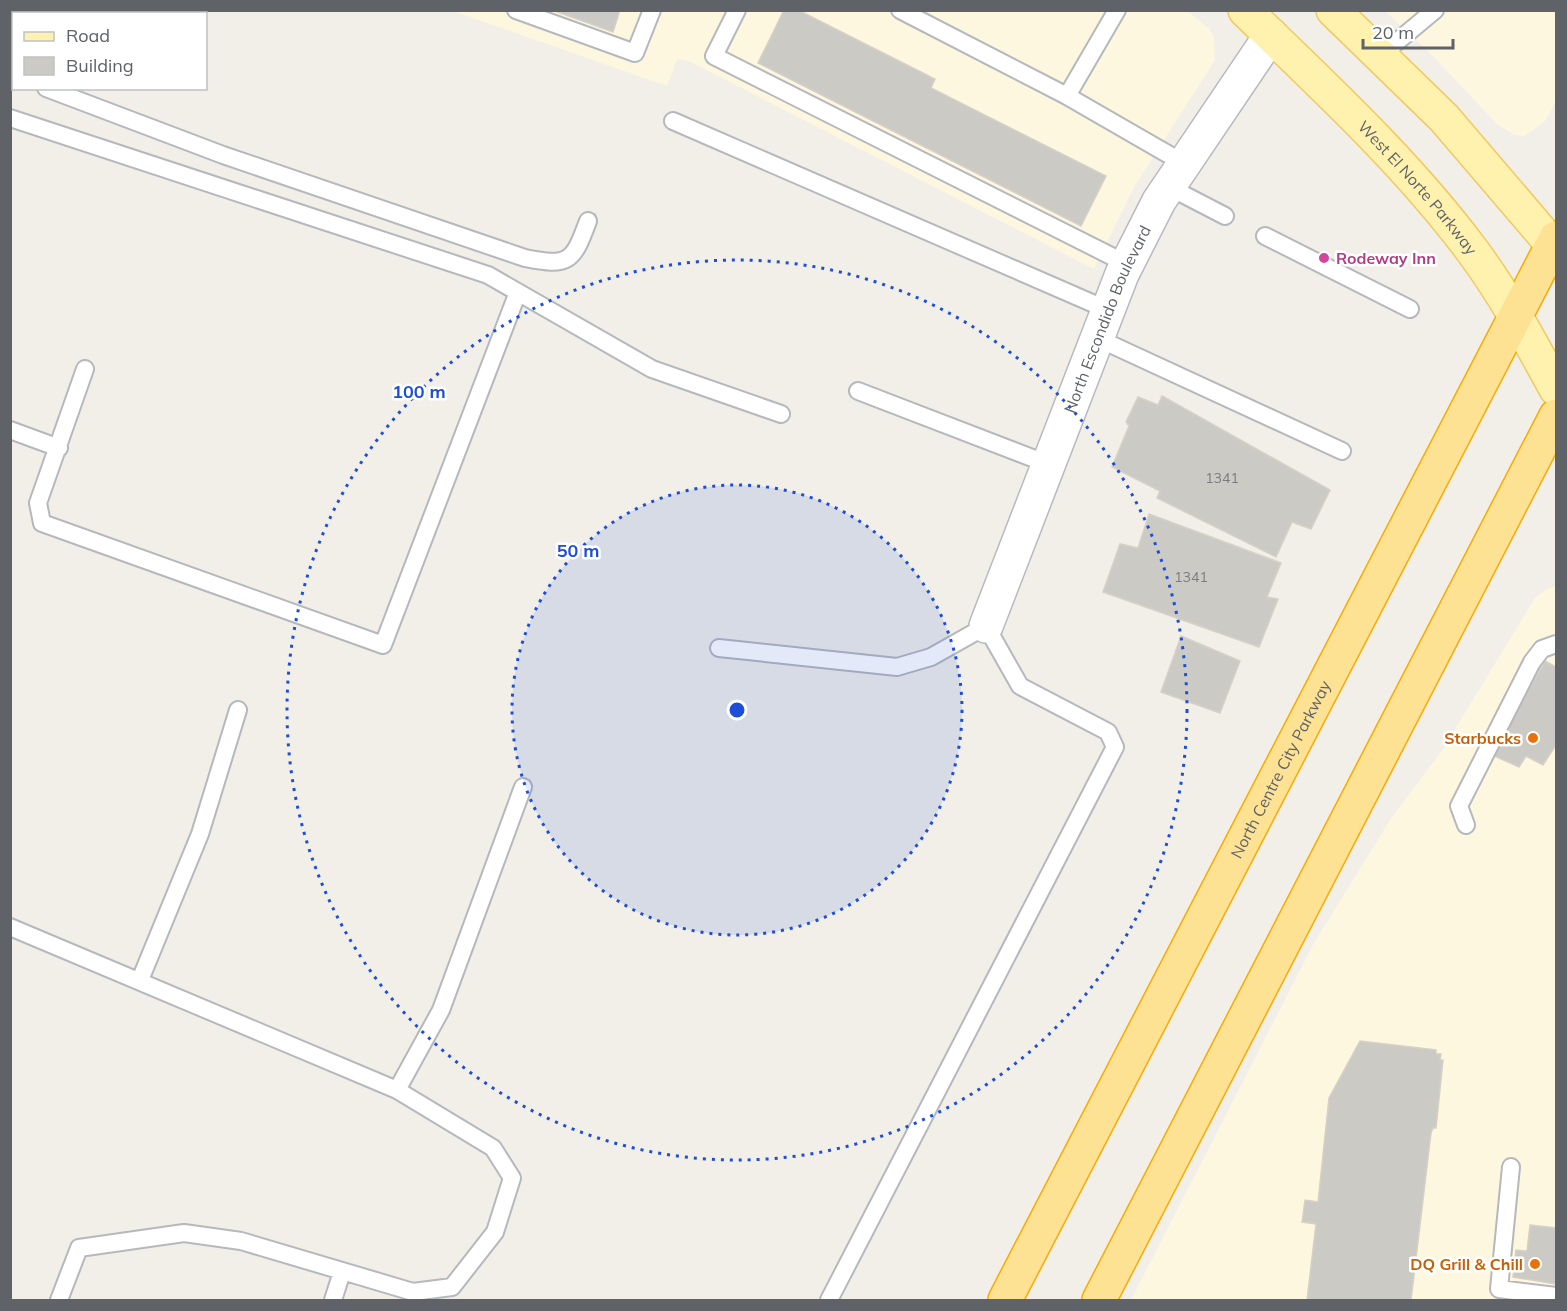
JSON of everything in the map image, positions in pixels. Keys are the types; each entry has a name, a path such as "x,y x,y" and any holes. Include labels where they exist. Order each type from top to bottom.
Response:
{"highway":[{"name":"North Centre City Parkway","path":"1005,1300 1555,244"},
{"path":"1099,1300 1557,416"}],"main road":[{"name":"West El Norte Parkway","path":"1245,10 1407,170 1471,249 1517,315 1557,389"},
{"path":"1333,10 1444,118 1555,244"}],"street":[{"name":"North Escondido Boulevard","path":"986,626 1127,264 1177,176 1271,35"}],"lane":[{"path":"516,10 635,53 652,10"},
{"path":"737,10 714,56 1127,264"},
{"path":"900,10 1067,96 1177,176 1226,216"},
{"path":"1067,96 1117,10"},
{"path":"1381,55 1435,10"},
{"path":"51,90 223,155 525,258 553,264 569,258 579,245 588,221"},
{"path":"10,118 488,275 652,369 781,414"},
{"path":"673,121 1103,324 1342,451"},
{"path":"1265,236 1410,309"},
{"path":"85,369 38,503 42,523 383,645 518,292"},
{"path":"858,391 1048,464"},
{"path":"10,430 59,448"},
{"path":"720,648 897,668 931,657 986,626 1020,686 1108,732 1115,747 829,1300"},
{"path":"1467,825 1459,806 1532,662 1542,649 1557,644"},
{"path":"140,980 200,834 238,710"},
{"path":"398,1090 441,1010 523,787"},
{"path":"10,927 398,1090 493,1148 512,1178 495,1232 452,1287 413,1292 241,1241 184,1233 79,1248 59,1300"},
{"path":"1511,1167 1499,1289 1557,1296"},
{"path":"333,1300 342,1272"}],"shaded area":[{"path":"1186,10 1210,29 1214,38 1215,60 1134,187 1094,269 689,61 677,59 667,86 453,11"},
{"path":"1385,11 1556,11 1556,100 1545,121 1525,136 1514,135 1496,123 1430,53"},
{"path":"1556,587 1556,1300 1131,1300 1314,943 1392,817 1441,752 1535,598 1548,588"}],"building":[{"path":"552,10 620,10 613,32"},
{"path":"784,10 798,10 935,79 931,88 1106,176 1081,226 758,63"},
{"path":"1162,396 1330,490 1311,529 1292,522 1276,557 1157,498 1160,491 1112,467 1129,426 1126,422 1138,397 1158,405"},
{"path":"1149,514 1281,563 1267,597 1278,599 1259,647 1103,592 1120,544 1138,548"},
{"path":"1181,636 1240,661 1220,713 1161,692"},
{"path":"1545,661 1556,667 1556,745 1543,765 1526,756 1519,767 1492,755"},
{"path":"1360,1041 1436,1050 1436,1054 1441,1054 1440,1060 1443,1060 1436,1128 1433,1128 1431,1133 1411,1300 1307,1300 1316,1224 1302,1222 1305,1200 1318,1202 1329,1098"},
{"name":"DQ Grill & Chill","path":"1530,1225 1556,1228 1556,1284 1513,1277 1516,1250 1527,1251"}],"place":[{"name":"Rodeway Inn","path":"1324,258"},
{"name":"Starbucks","path":"1533,738"},
{"name":"DQ Grill & Chill","path":"1535,1264"}]}
